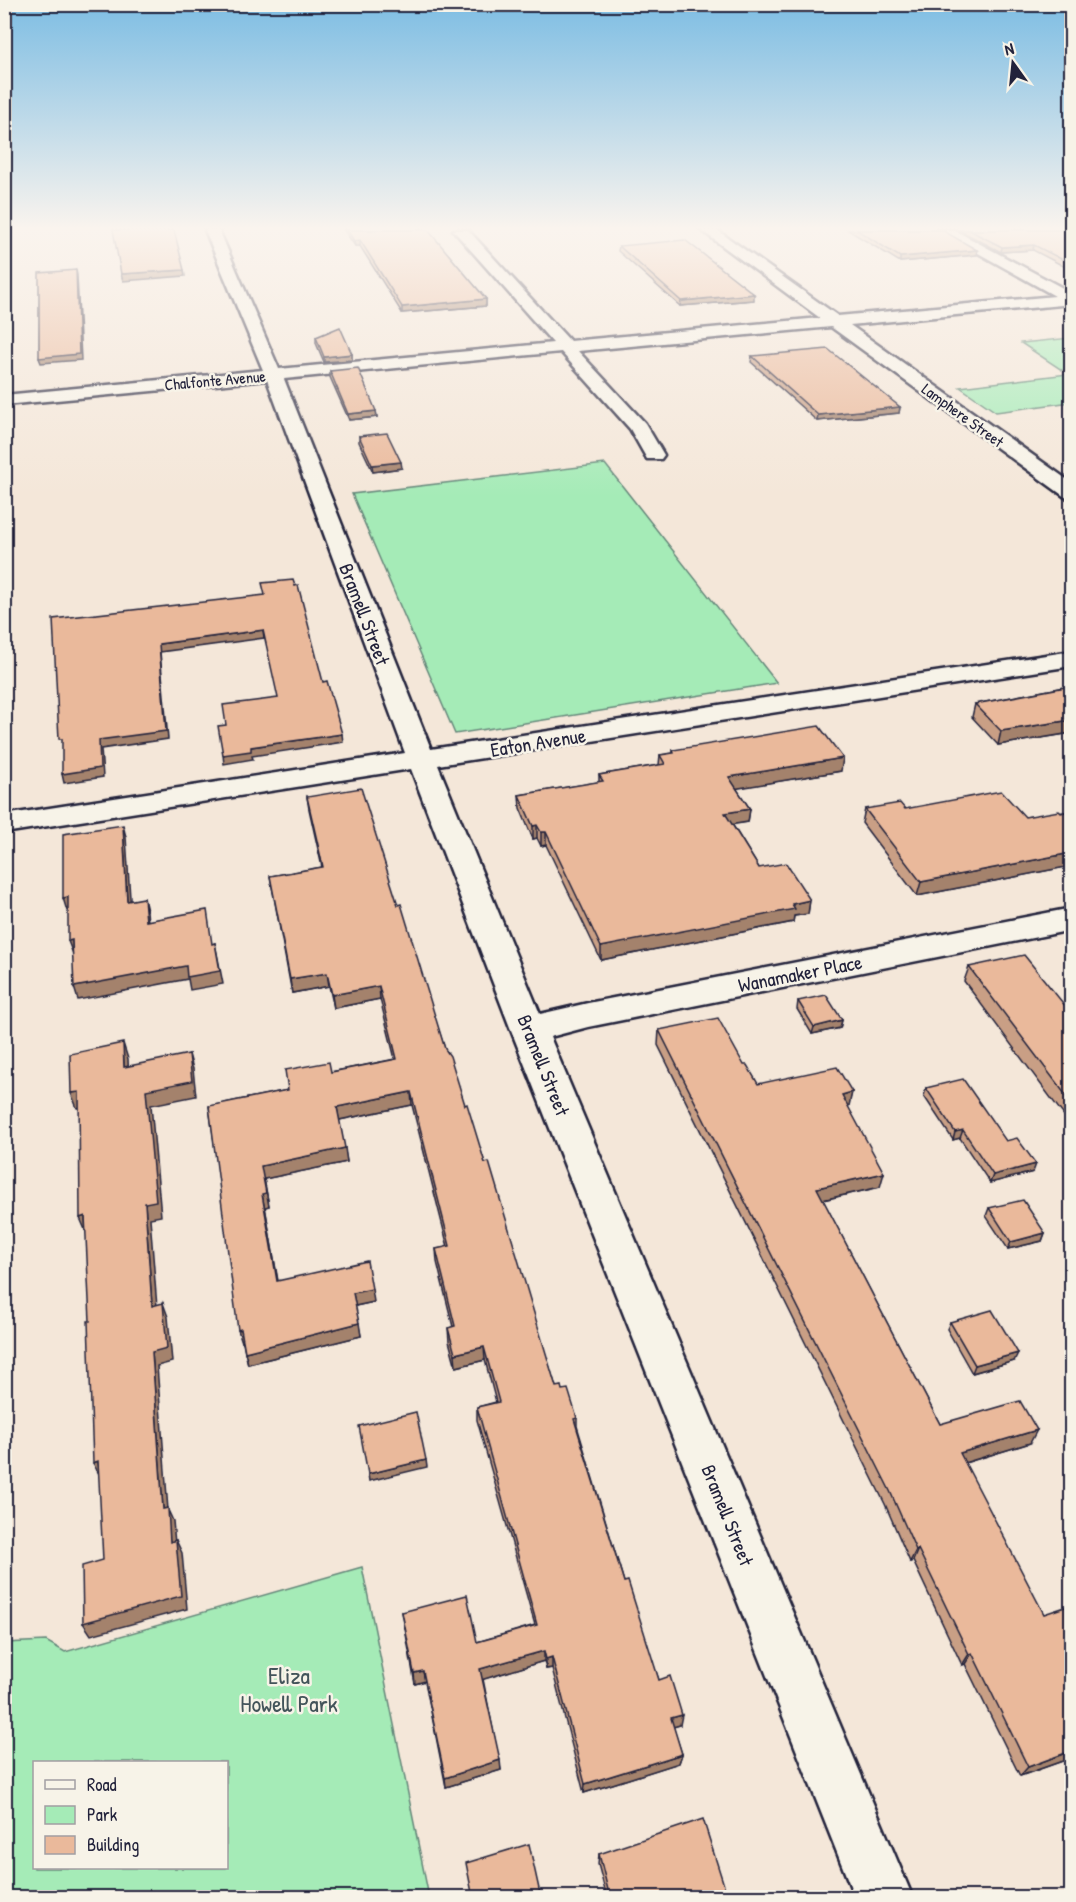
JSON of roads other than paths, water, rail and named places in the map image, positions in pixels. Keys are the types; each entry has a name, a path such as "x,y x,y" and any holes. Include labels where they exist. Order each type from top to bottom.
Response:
{"street":[{"name":"Bramell Street","path":"249,319 530,1030 884,1898"},
{"path":"540,319 638,427 654,455"},
{"name":"Lamphere Street","path":"832,319 1071,493"},
{"name":"Chalfonte Avenue","path":"4,400 859,319"},
{"name":"Eaton Avenue","path":"4,824 1071,658"},
{"name":"Wanamaker Place","path":"530,1030 588,1015 1071,919"}],"park label":[{"name":"Eliza Howell Park","path":"289,1689"}]}
